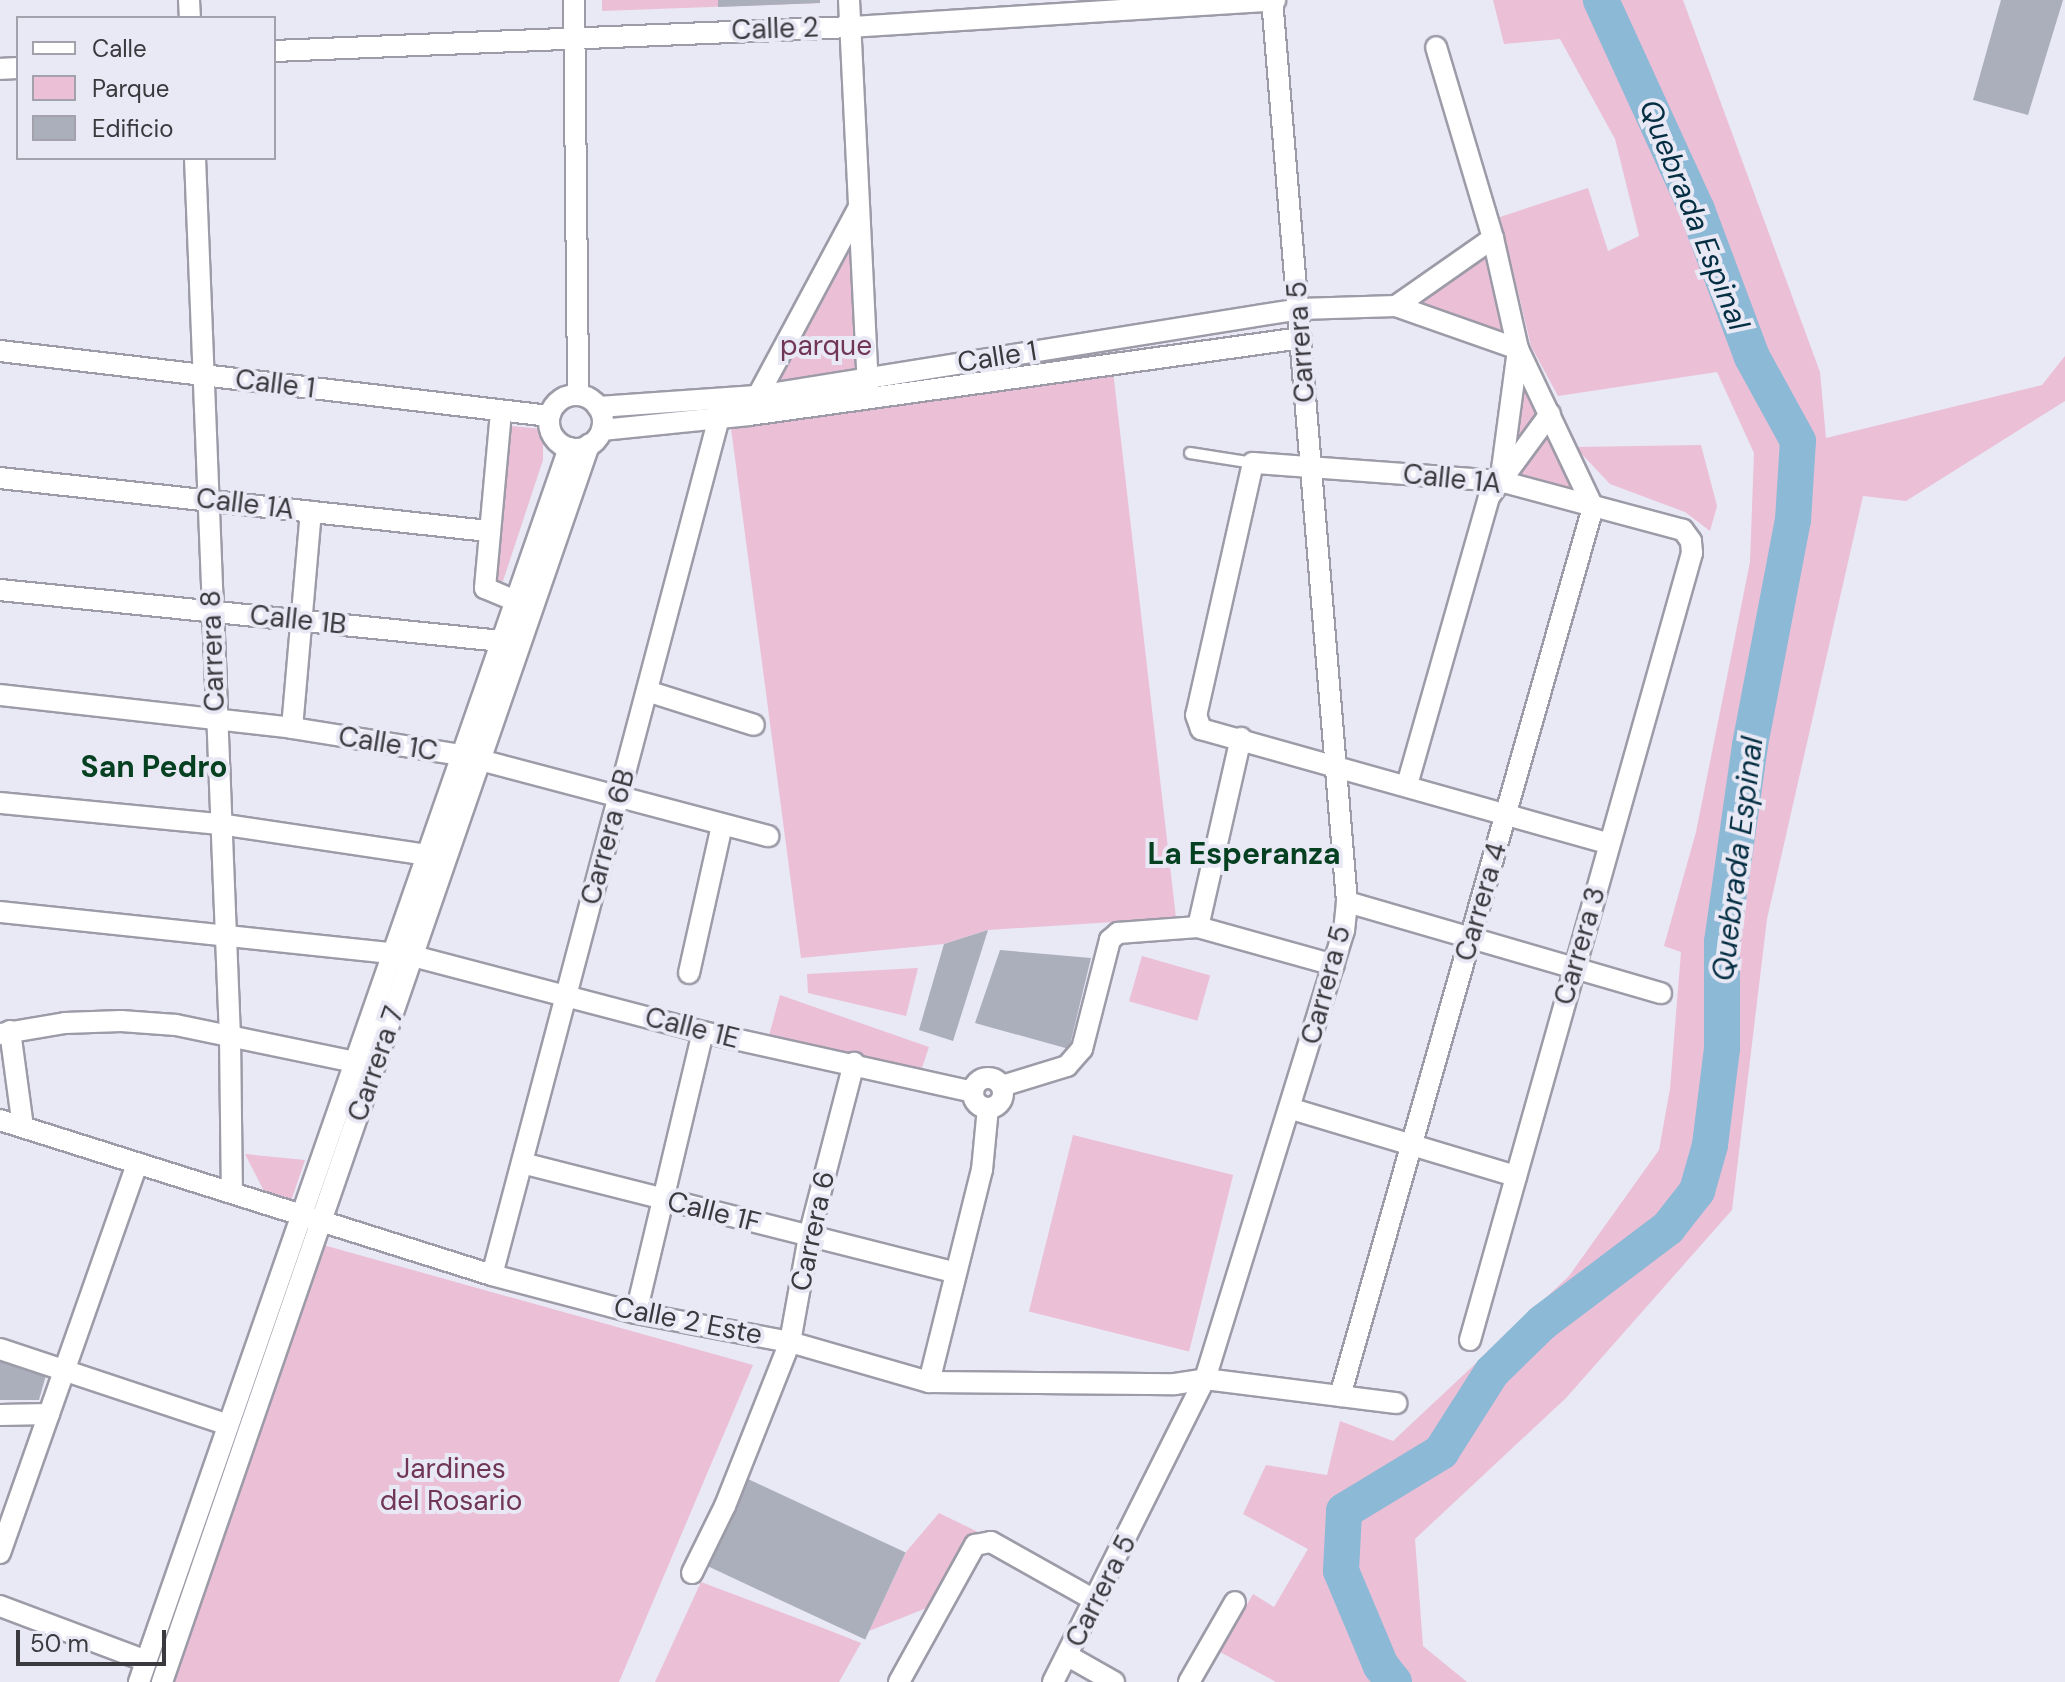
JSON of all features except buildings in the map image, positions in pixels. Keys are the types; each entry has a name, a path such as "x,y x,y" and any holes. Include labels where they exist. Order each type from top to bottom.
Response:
{"street":[{"path":"574,0 578,395"},
{"path":"849,0 868,387"},
{"name":"Calle 2","path":"276,51 575,35 851,27 1273,0"},
{"name":"Carrera 5","path":"1053,1682 1205,1379 1292,1109 1334,965 1347,902 1308,467 1300,309 1273,0"},
{"path":"1436,47 1493,238 1518,349 1593,507"},
{"name":"Carrera 8","path":"195,160 230,1036 232,1193"},
{"path":"753,405 858,209"},
{"path":"1396,306 1493,238"},
{"name":"Calle 1","path":"587,441 721,409 868,387 1300,309 1396,306 1518,349"},
{"name":"Calle 1","path":"868,387 1301,338"},
{"path":"1500,481 1518,349"},
{"name":"Calle 1","path":"0,351 549,416"},
{"path":"578,395 598,407 587,441 553,436 549,416 566,397 578,395"},
{"name":"Calle 1","path":"598,407 721,409"},
{"name":"Carrera 6B","path":"492,1275 721,409"},
{"path":"501,412 486,591 515,601"},
{"path":"1407,785 1489,497 1550,414"},
{"name":"Carrera 7","path":"139,1682 355,1062 403,954 427,855 471,758 501,641 515,601 587,441"},
{"name":"Carrera 7","path":"162,1682 322,1221 403,954 587,441"},
{"path":"1253,463 1196,715 1201,729 1609,844"},
{"name":"Calle 1A","path":"1253,463 1500,481 1683,530 1692,553"},
{"name":"Calle 1A","path":"0,478 490,531"},
{"name":"Carrera 4","path":"1340,1396 1593,507"},
{"path":"292,728 311,512"},
{"name":"Carrera 3","path":"1470,1340 1692,553"},
{"name":"Calle 1B","path":"0,590 501,641"},
{"path":"647,691 754,725"},
{"name":"Calle 1C","path":"0,695 292,728 471,758 768,836"},
{"path":"1198,927 1241,738"},
{"path":"0,803 220,824 427,855"},
{"path":"689,973 722,825"},
{"path":"1347,902 1661,993"},
{"name":"Calle 1E","path":"0,912 403,954 703,1032 854,1063 973,1092"},
{"path":"1002,1086 1001,1101 988,1108 979,1105 973,1092 985,1078 1002,1086 1067,1066 1082,1049 1110,940 1118,933 1198,927 1334,965"},
{"path":"23,1127 5,1032 121,1021 230,1036 355,1062"},
{"path":"636,1313 703,1032"},
{"name":"Carrera 6","path":"692,1573 725,1506 790,1342 809,1236 854,1063"},
{"path":"929,1382 953,1272 982,1170 988,1108"},
{"path":"1292,1109 1516,1176"},
{"name":"Calle 2 Este","path":"0,1120 492,1275 636,1313 790,1342 929,1382 1175,1384 1205,1379 1396,1403"},
{"name":"Calle 1F","path":"522,1163 953,1272"},
{"path":"0,1553 137,1165"},
{"path":"0,1349 228,1425"},
{"path":"0,1415 49,1414"},
{"path":"899,1682 975,1545 1001,1546 1096,1601"},
{"path":"1189,1682 1235,1602"},
{"path":"0,1606 146,1661"},
{"path":"1068,1656 1114,1682"}],"lane":[{"name":"Calle 1A","path":"1190,453 1253,463"}],"green space":[{"path":"602,0 820,0 820,3 602,11"},
{"path":"1493,0 1683,0 1820,372 1826,438 2042,385 2065,356 2065,401 1906,501 1863,496 1767,919 1732,1210 1566,1398 1415,1539 1423,1646 1467,1682 1276,1682 1220,1652 1253,1594 1274,1607 1308,1549 1243,1514 1266,1465 1327,1475 1340,1421 1393,1441 1569,1276 1659,1150 1670,1089 1681,952 1664,946 1696,832 1750,562 1754,453 1717,372 1558,396 1531,346 1500,217 1588,188 1608,251 1639,236 1615,139 1560,39 1504,44"},
{"name":"parque","path":"852,233 860,377 760,389"},
{"path":"1489,250 1503,333 1415,304"},
{"path":"1113,371 1176,918 988,930 944,944 801,958 731,428"},
{"path":"1522,378 1541,414 1511,454"},
{"path":"511,426 543,429 543,460 503,581 495,582"},
{"path":"1547,426 1582,493 1514,472"},
{"path":"1701,445 1717,506 1710,531 1685,512 1610,484 1575,447"},
{"path":"1142,956 1210,976 1197,1021 1129,1001"},
{"path":"918,968 906,1016 808,993 807,974"},
{"path":"780,995 929,1047 920,1074 767,1043"},
{"path":"1073,1135 1233,1175 1189,1352 1029,1312"},
{"path":"245,1154 305,1160 291,1201 265,1193"},
{"name":"Jardines del Rosario","path":"316,1243 753,1365 619,1682 175,1682"},
{"path":"939,1513 978,1532 934,1605 869,1631 906,1552"},
{"path":"701,1582 861,1643 839,1682 655,1682"}],"waterway":[{"name":"Quebrada Espinal","path":"1394,1682 1381,1666 1341,1571 1344,1511 1441,1452 1492,1372 1542,1323 1668,1228 1697,1191 1710,1145 1722,1048 1722,942 1750,745 1793,520 1798,441 1752,357 1697,210 1601,0"}],"district":[{"name":"San Pedro","path":"154,767"},
{"name":"La Esperanza","path":"1244,854"}]}
